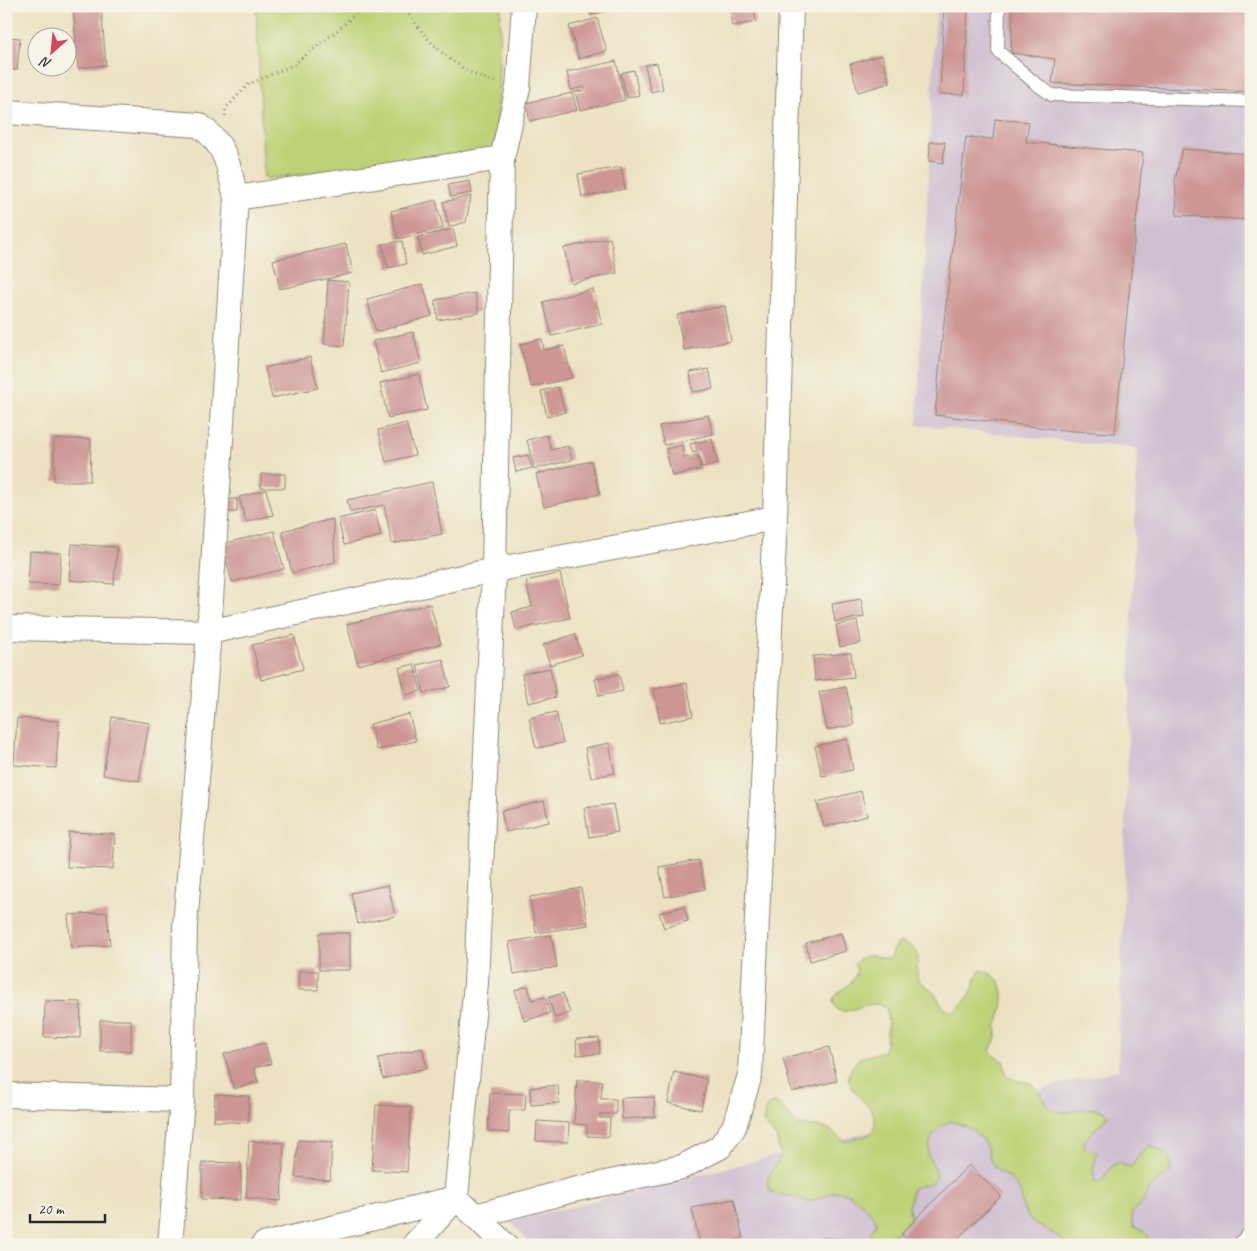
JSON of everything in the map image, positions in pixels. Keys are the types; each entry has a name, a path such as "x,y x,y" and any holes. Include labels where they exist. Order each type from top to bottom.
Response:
{"street":[{"path":"414,1245 456,1198 476,983 494,570 502,158 518,88 524,6"},
{"path":"475,1216 573,1190 682,1167 720,1147 734,1127 750,1075 775,518 791,6"},
{"path":"6,112 199,125 214,136 225,154 236,198 209,632 185,926 182,1100 170,1245"},
{"path":"236,198 502,158"},
{"path":"6,628 209,632 494,570 775,518"},
{"path":"6,1095 182,1100"},
{"path":"456,1198 505,1245"},
{"path":"263,1245 456,1198"},
{"path":"1246,1245 1251,1240"}],"lane":[{"path":"999,6 998,51 1052,95 1251,101"},
{"path":"825,1244 844,1245"}],"path":[{"path":"225,154 226,108 249,84 293,65 338,30 364,6"},
{"path":"404,6 415,25 446,56 483,79 518,88"}],"shaded area":[{"path":"936,6 1251,6 1251,1245 533,1245 510,1222 1118,1070 1137,449 917,425"}],"green space":[{"path":"256,6 501,6 496,150 264,179"},
{"path":"899,942 908,945 917,952 918,980 932,991 947,1010 954,1012 961,1005 973,990 981,970 997,979 1003,992 1003,1000 996,1028 996,1037 990,1051 1005,1062 1006,1074 1013,1079 1033,1085 1055,1111 1066,1112 1090,1108 1102,1111 1108,1115 1084,1143 1085,1149 1097,1151 1093,1170 1095,1182 1101,1182 1112,1166 1118,1163 1130,1167 1151,1145 1168,1155 1171,1168 1169,1172 1149,1188 1142,1204 1132,1214 1133,1226 1148,1236 1146,1245 1062,1245 1063,1241 1029,1218 1023,1208 1018,1188 1013,1181 999,1171 992,1163 988,1150 978,1134 967,1127 950,1121 936,1131 930,1144 928,1156 933,1164 935,1173 933,1181 912,1189 909,1207 911,1219 886,1239 875,1238 870,1233 877,1222 862,1204 847,1193 834,1192 808,1201 779,1195 771,1191 767,1182 781,1156 776,1137 763,1122 766,1109 770,1104 775,1103 781,1106 797,1125 828,1129 844,1141 866,1136 874,1128 875,1120 873,1113 852,1088 849,1082 849,1075 859,1058 884,1051 887,1029 886,1007 879,1004 871,1004 840,1011 835,1007 833,999 853,980 857,970 854,964 867,956 888,959"}],"building":[{"path":"73,6 101,6 106,65 78,68 78,28 75,28"},
{"path":"589,6 621,6 621,7 591,15"},
{"path":"729,6 754,6 756,22 732,26"},
{"path":"944,6 968,6 964,95 940,94"},
{"path":"1013,6 1251,6 1251,92 1052,83 1055,59 1011,53"},
{"path":"597,18 607,51 579,59 569,26"},
{"path":"6,37 20,38 17,70 6,69"},
{"path":"882,55 890,83 858,92 850,64"},
{"path":"616,61 625,100 580,110 575,92 585,90 584,87 571,90 567,72"},
{"path":"657,63 663,89 651,92 645,65"},
{"path":"634,70 639,95 627,98 621,73"},
{"path":"572,93 577,110 530,121 526,103"},
{"path":"995,119 1029,122 1026,142 1143,153 1115,433 1072,431 935,415 966,137 993,139"},
{"path":"930,142 945,142 943,163 929,161"},
{"path":"1182,149 1251,154 1251,220 1177,215 1175,180"},
{"path":"621,167 625,189 582,197 578,174"},
{"path":"470,181 472,193 451,197 448,185"},
{"path":"471,196 466,222 449,227 443,202"},
{"path":"436,200 443,228 398,239 391,211"},
{"path":"453,229 457,246 422,255 418,237"},
{"path":"610,238 617,273 571,283 564,248"},
{"path":"402,241 406,264 388,268 382,244"},
{"path":"346,244 353,273 280,289 273,260"},
{"path":"328,280 349,282 344,346 324,344"},
{"path":"423,284 432,316 376,332 367,299"},
{"path":"593,289 602,324 552,336 543,302"},
{"path":"475,293 479,313 438,320 435,300"},
{"path":"725,306 731,341 684,350 677,315"},
{"path":"413,332 421,363 381,373 373,341"},
{"path":"542,339 544,350 564,346 572,378 531,387 520,344"},
{"path":"310,357 318,388 272,398 265,368"},
{"path":"709,369 713,389 693,392 690,372"},
{"path":"419,374 427,410 388,418 380,383"},
{"path":"558,387 565,412 547,417 541,391"},
{"path":"708,415 713,434 664,445 659,426"},
{"path":"406,423 415,455 386,462 378,430"},
{"path":"547,435 551,450 568,446 572,460 534,469 527,440"},
{"path":"54,439 91,439 90,481 54,481"},
{"path":"712,439 718,463 702,467 698,452 693,453 690,444"},
{"path":"682,445 684,458 697,455 701,469 672,476 666,449"},
{"path":"528,455 532,468 516,472 513,458"},
{"path":"591,461 600,494 544,507 536,474"},
{"path":"261,474 285,474 285,488 261,488"},
{"path":"432,482 442,534 392,544 384,505 350,512 347,500"},
{"path":"266,490 273,515 246,522 239,497"},
{"path":"228,499 237,499 237,512 228,512"},
{"path":"375,510 381,536 344,545 338,519"},
{"path":"333,519 335,562 292,573 282,531"},
{"path":"274,531 284,569 232,582 222,544"},
{"path":"72,544 117,547 114,584 69,580"},
{"path":"30,551 61,553 59,585 28,584"},
{"path":"560,573 570,618 516,630 512,612 532,607 526,581"},
{"path":"861,599 864,617 835,622 832,604"},
{"path":"430,604 441,644 358,665 347,624"},
{"path":"857,621 861,643 840,647 836,625"},
{"path":"575,634 582,655 550,665 543,645"},
{"path":"294,635 303,669 261,680 252,645"},
{"path":"851,653 854,677 815,681 813,656"},
{"path":"443,659 450,687 424,693 417,665"},
{"path":"414,664 421,691 406,695 399,668"},
{"path":"550,668 556,697 528,703 522,674"},
{"path":"619,674 623,691 599,696 595,679"},
{"path":"687,683 693,716 660,723 654,689"},
{"path":"846,687 854,725 827,730 819,692"},
{"path":"556,712 563,743 536,748 529,718"},
{"path":"409,714 416,741 377,750 370,724"},
{"path":"112,717 149,723 139,781 103,775"},
{"path":"17,718 59,721 56,768 14,765"},
{"path":"847,739 853,770 822,776 815,746"},
{"path":"609,743 615,773 591,778 585,748"},
{"path":"861,791 867,816 824,827 817,802"},
{"path":"544,801 549,822 506,832 501,811"},
{"path":"613,804 618,832 589,837 584,808"},
{"path":"69,832 115,834 113,869 67,867"},
{"path":"699,860 705,889 665,897 659,867"},
{"path":"388,885 395,916 358,924 351,893"},
{"path":"581,888 588,925 536,933 530,897"},
{"path":"684,906 688,921 664,928 659,913"},
{"path":"107,912 110,945 71,948 68,915"},
{"path":"319,933 350,933 350,970 319,970"},
{"path":"841,933 846,951 810,961 806,943"},
{"path":"551,935 557,967 514,974 509,942"},
{"path":"299,971 318,971 318,990 298,990"},
{"path":"528,986 532,1000 545,997 550,1013 524,1021 515,990"},
{"path":"563,993 570,1013 555,1018 548,998"},
{"path":"45,1001 81,1002 80,1038 44,1037"},
{"path":"100,1020 131,1020 131,1051 100,1051"},
{"path":"599,1038 600,1054 577,1055 576,1039"},
{"path":"265,1043 271,1064 254,1068 258,1082 234,1089 224,1054"},
{"path":"829,1047 837,1081 792,1092 783,1058"},
{"path":"422,1048 427,1068 383,1079 378,1058"},
{"path":"674,1072 707,1079 701,1110 668,1103"},
{"path":"577,1080 602,1081 601,1099 616,1099 616,1114 600,1114 600,1118 610,1118 609,1137 587,1136 587,1125 574,1124"},
{"path":"558,1085 559,1103 531,1105 530,1088"},
{"path":"490,1093 526,1094 525,1110 509,1110 509,1133 488,1131"},
{"path":"215,1094 249,1096 248,1123 214,1121"},
{"path":"654,1097 655,1117 622,1119 621,1098"},
{"path":"376,1105 411,1107 407,1172 372,1170"},
{"path":"537,1121 569,1123 568,1142 536,1141"},
{"path":"298,1140 332,1142 330,1180 295,1177"},
{"path":"249,1141 284,1143 281,1201 246,1198"},
{"path":"202,1162 241,1163 241,1200 202,1199"},
{"path":"969,1165 1001,1196 951,1245 913,1245 901,1234"},
{"path":"734,1199 743,1238 713,1245 700,1245 692,1208"}]}
